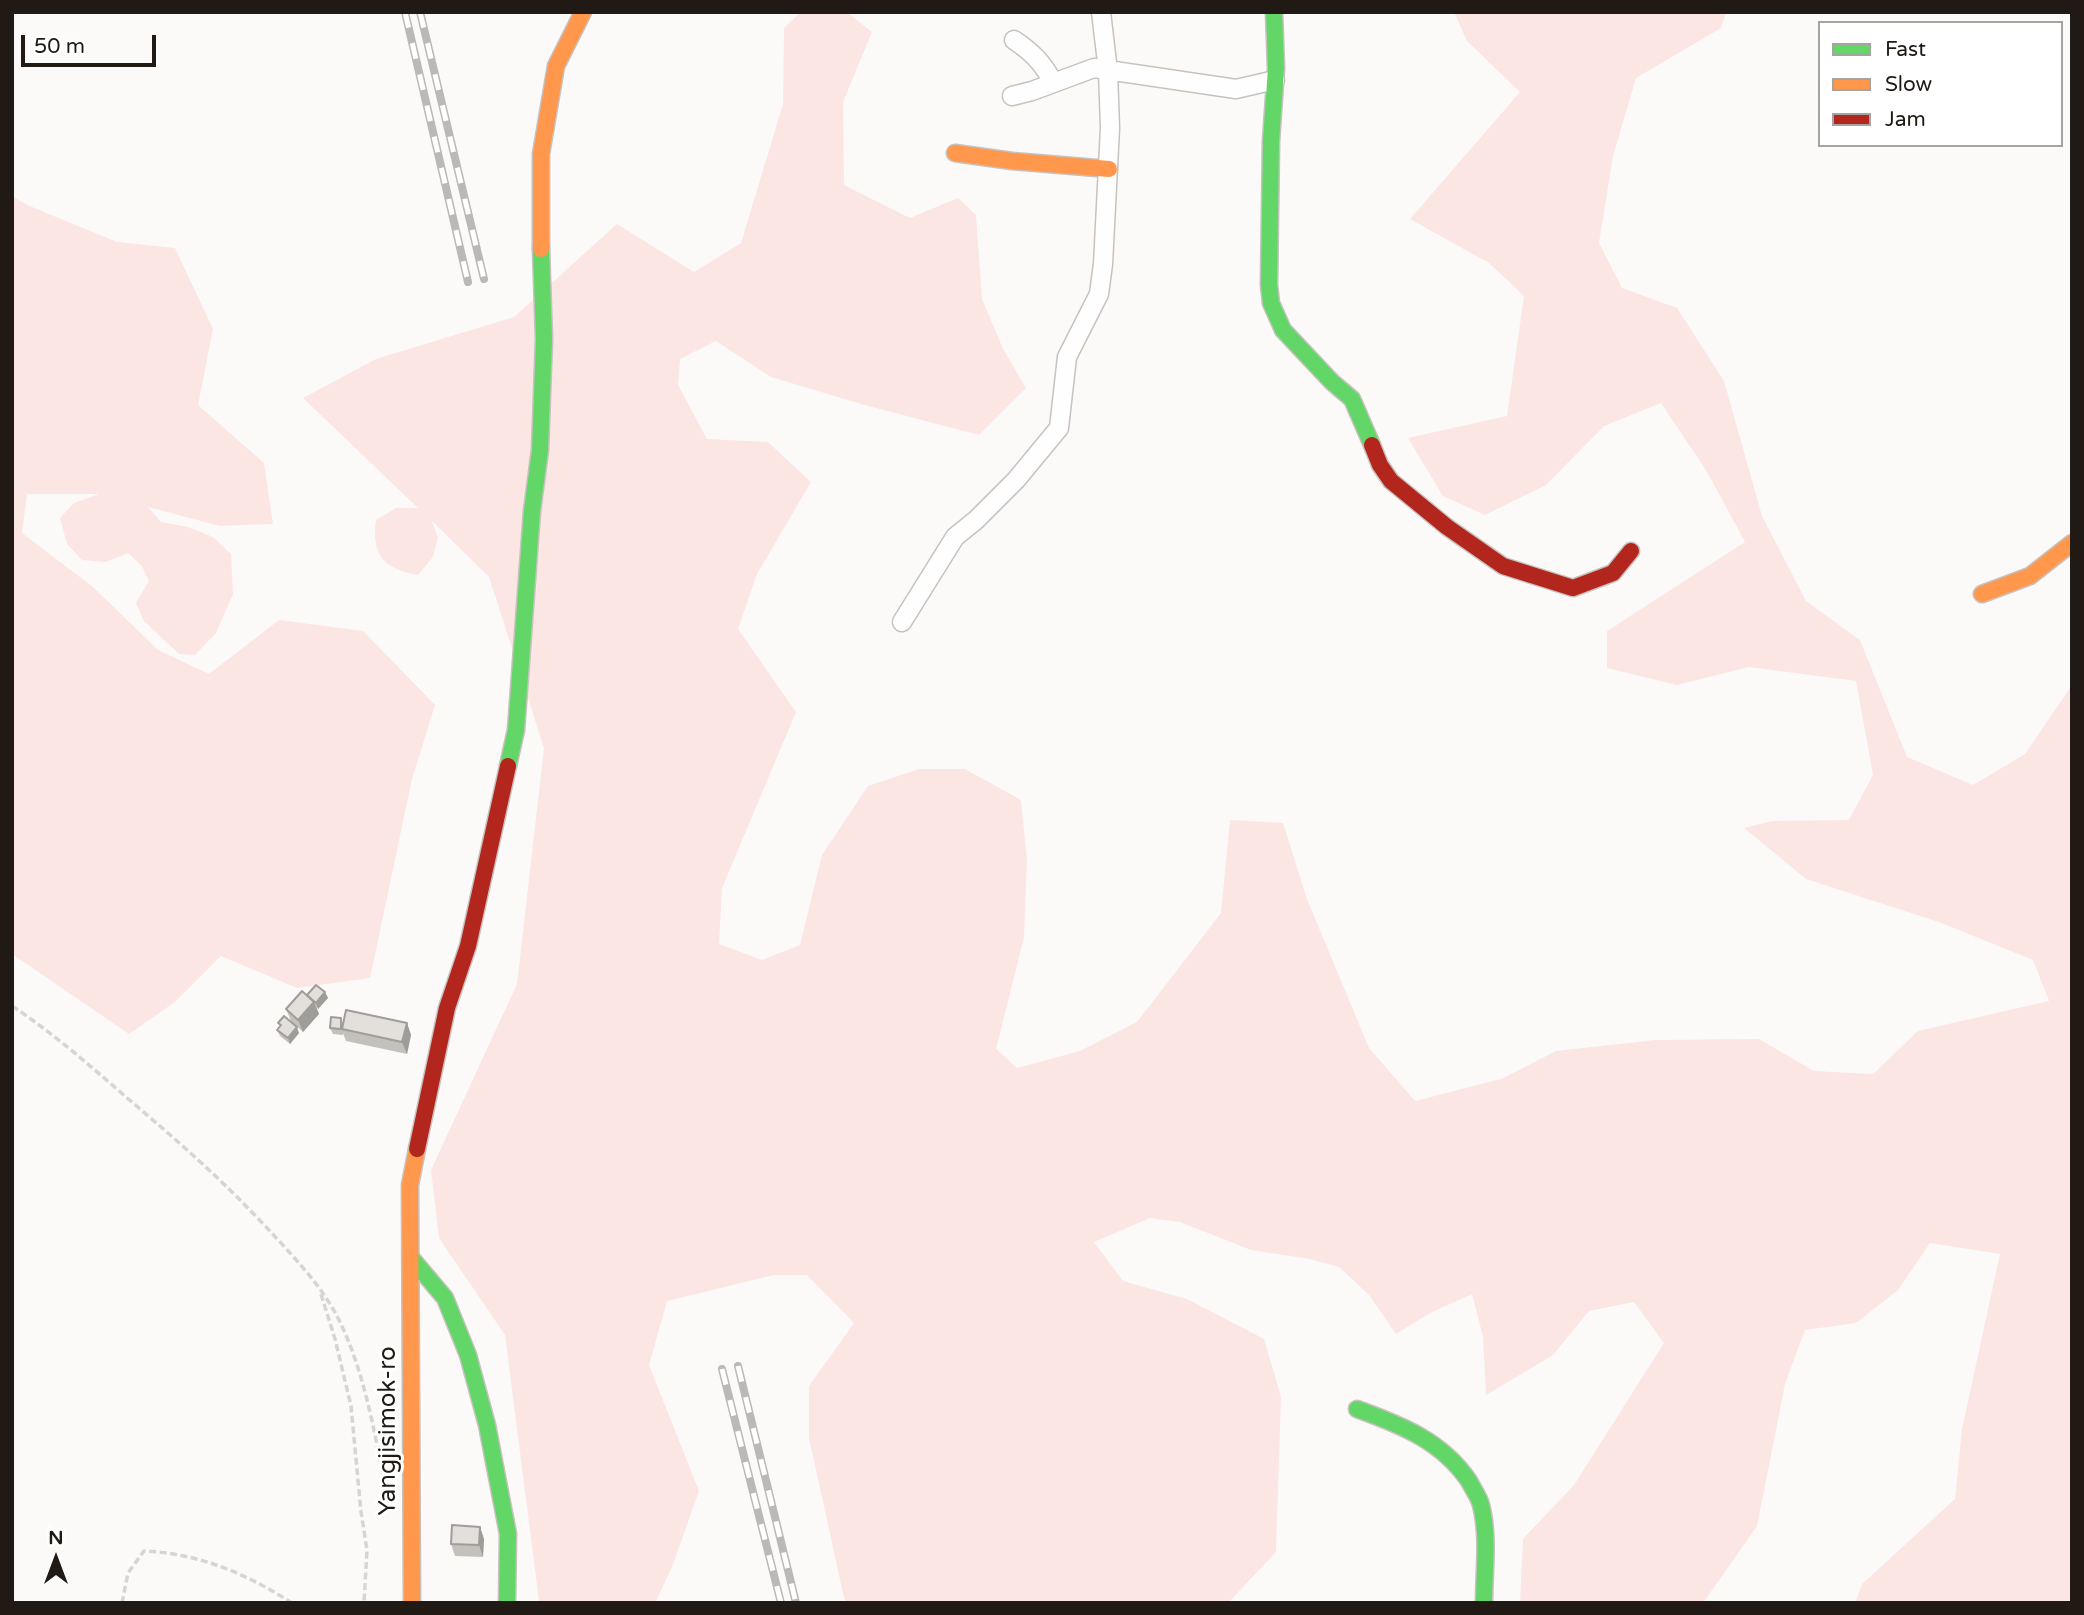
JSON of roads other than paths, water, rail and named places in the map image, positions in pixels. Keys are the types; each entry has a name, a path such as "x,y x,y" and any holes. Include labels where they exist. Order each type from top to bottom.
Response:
{"street":[{"name":"Yangjisimok-ro","path":"412,1603 410,1185 447,1008 468,946 516,730 532,512 540,450 544,339 541,153 556,66 583,12"},
{"path":"902,622 955,537 1016,480 1059,428 1067,357 1099,294 1103,264 1109,169 1108,71 1101,12"},
{"path":"1274,12 1275,80 1269,242 1271,303 1283,330 1332,382 1352,399 1380,466 1391,481 1447,527 1503,566 1573,588 1613,573 1631,551"},
{"path":"1014,40 1043,62 1053,82"},
{"path":"1012,96 1094,68 1237,89 1275,80"},
{"path":"955,153 986,160 1109,169"},
{"path":"1982,594 2030,576 2072,543"},
{"path":"411,1259 445,1298 468,1355 487,1425 508,1534 507,1603"},
{"path":"1357,1409 1409,1428 1442,1448 1465,1474 1480,1502 1485,1535 1484,1603"}],"railway":[{"path":"405,12 468,282"},
{"path":"420,12 484,279"},
{"path":"738,1366 796,1603"},
{"path":"722,1369 781,1603"}]}
